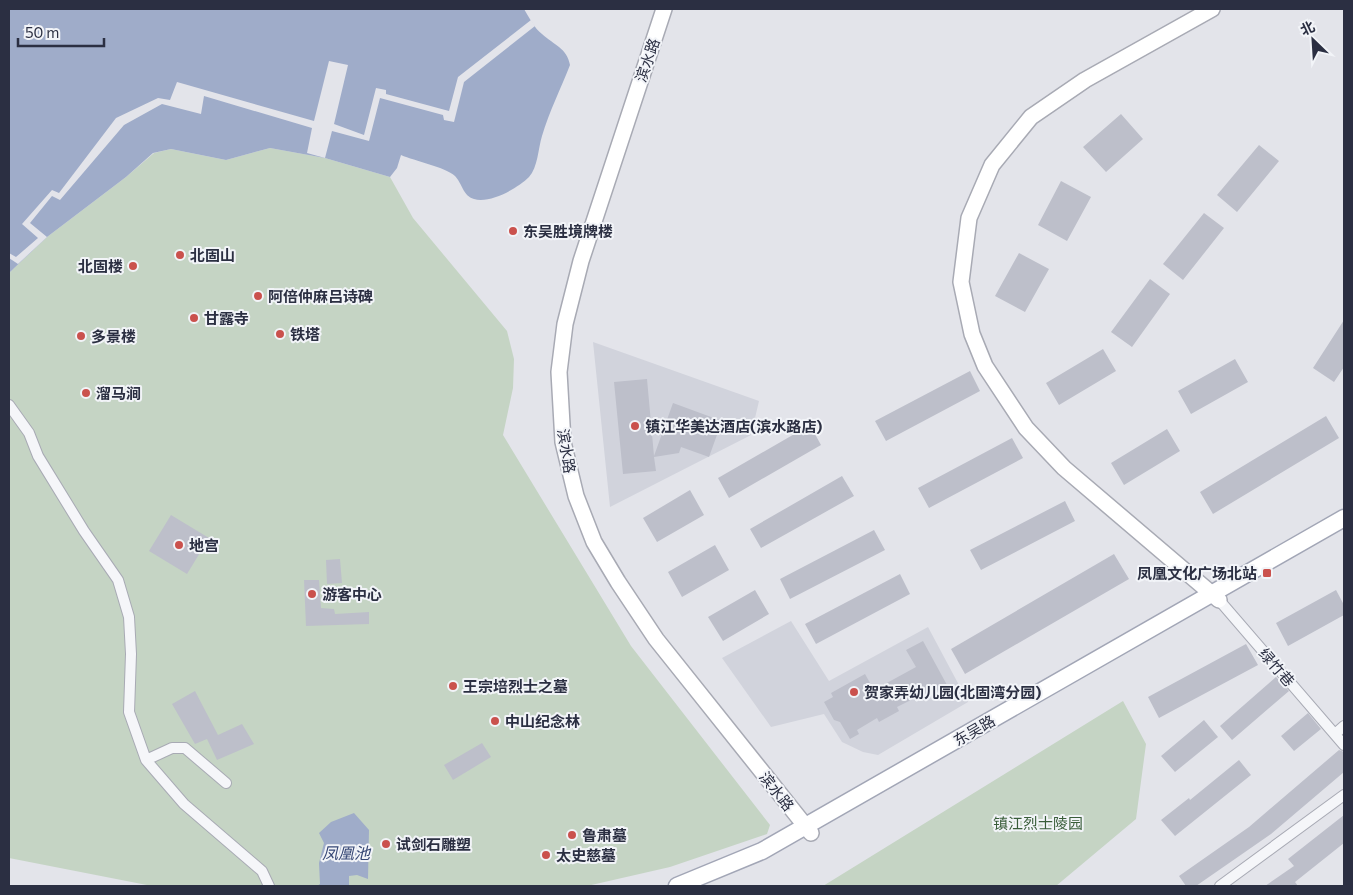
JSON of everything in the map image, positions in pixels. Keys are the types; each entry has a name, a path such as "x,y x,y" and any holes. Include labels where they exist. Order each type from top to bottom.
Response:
{"main road":[{"name":"东吴路","path":"1216,597 1344,518"},
{"name":"东吴路","path":"689,885 765,859 808,830 1216,597 1344,528"}],"street":[{"name":"滨水路","path":"664,9 581,261 564,324 559,372 563,442 576,496 594,542 618,582 656,638 808,830"},
{"path":"1212,9 1086,80 1031,117 992,165 968,218 961,282 972,334 985,366 1026,428 1064,468 1216,597"},
{"path":"9,405 29,433 38,456 84,531 118,580 129,617 131,654 129,712 146,760 184,804 262,871 269,886"},
{"name":"绿竹巷","path":"1216,597 1344,745"},
{"path":"1334,734 1344,726"},
{"path":"146,760 172,748 185,748 226,783"},
{"path":"1220,886 1344,795"}],"shaded area":[{"path":"593,342 759,401 751,435 610,507"},
{"name":"贺家弄幼儿园(北固湾分园)","path":"791,621 829,681 928,627 968,702 878,755 863,752 842,742 824,714 771,727 722,658"}],"green space":[{"path":"270,148 325,158 390,177 413,218 507,331 514,359 513,388 503,435 631,646 770,825 767,834 670,867 587,886 152,886 9,858 9,273 47,237 126,177 154,153 171,149 226,160"},
{"name":"镇江烈士陵园","path":"1123,701 1146,744 1136,819 1056,886 823,886"}],"water":[{"path":"9,9 524,9 539,32 563,51 570,65 545,127 532,173 518,186 496,197 481,200 474,199 467,195 455,176 437,167 401,155 397,168 390,177 325,158 270,148 226,160 171,149 153,153 126,177 47,237 9,273"},
{"name":"凤凰池","path":"354,813 369,830 368,879 357,875 349,876 349,886 317,886 320,884 319,863 324,843 319,833 331,822"}],"pier":[{"path":"531,20 535,26 464,82 454,122 444,120 443,115 380,98 369,141 332,131 325,158 307,153 312,128 204,96 201,114 162,104 124,125 60,200 52,196 30,223 47,237 18,264 9,258 9,253 16,257 38,238 22,224 52,190 59,193 116,118 158,98 170,100 177,82 314,121 329,61 348,65 334,124 364,135 376,88 386,90 386,94 449,111 458,77"}],"building":[{"path":"1121,114 1143,139 1106,172 1083,147"},
{"path":"1259,145 1279,161 1237,212 1217,195"},
{"path":"1061,181 1091,197 1067,241 1038,225"},
{"path":"1204,213 1224,228 1183,280 1163,264"},
{"path":"1019,253 1049,269 1025,312 995,296"},
{"path":"1150,279 1170,294 1132,347 1111,332"},
{"path":"1344,320 1344,367 1334,382 1313,368"},
{"path":"1103,349 1116,371 1059,405 1046,383"},
{"path":"1235,359 1248,382 1191,414 1178,391"},
{"path":"970,371 980,391 886,441 875,421"},
{"path":"647,379 654,456 673,403 722,421 709,457 681,447 679,453 654,457 656,471 623,474 614,382"},
{"path":"1326,416 1339,438 1213,514 1200,492"},
{"path":"810,425 821,445 729,498 718,478"},
{"path":"1167,429 1180,451 1124,485 1111,463"},
{"path":"1012,438 1023,458 929,508 918,488"},
{"path":"842,476 854,496 761,548 750,529"},
{"path":"690,490 704,515 657,542 643,518"},
{"path":"1065,501 1075,521 981,570 970,550"},
{"name":"地宫","path":"171,515 209,538 187,574 149,551"},
{"path":"874,530 885,550 790,599 780,579"},
{"path":"715,545 729,570 682,597 668,572"},
{"path":"1114,554 1129,579 965,674 951,649"},
{"path":"340,559 342,583 327,584 326,560"},
{"path":"900,574 910,594 816,644 805,624"},
{"name":"游客中心","path":"304,580 319,580 321,608 334,609 335,614 369,612 369,624 306,626"},
{"path":"755,590 769,614 723,641 708,617"},
{"path":"1336,590 1344,605 1344,615 1288,646 1276,623"},
{"path":"923,641 947,685 919,701 917,697 897,707 899,711 879,722 877,718 857,730 859,734 850,739 840,722 834,720 824,702 833,697 831,693 865,674 874,690 916,667 906,650"},
{"path":"1246,644 1258,665 1159,718 1148,697"},
{"path":"1276,677 1289,691 1232,740 1220,726"},
{"path":"195,691 218,735 242,724 254,744 217,760 207,739 195,744 172,704"},
{"path":"1308,713 1321,729 1294,751 1281,736"},
{"path":"1204,720 1218,737 1175,772 1161,756"},
{"path":"482,743 491,757 453,780 444,765"},
{"path":"1339,750 1344,752 1344,772 1271,834 1196,886 1186,886 1179,876 1249,827"},
{"path":"1239,760 1251,775 1175,836 1161,820 1189,798 1190,800"},
{"path":"1344,815 1344,843 1295,882 1298,886 1265,886 1294,866 1288,859"}],"place":[{"name":"东吴胜境牌楼","path":"513,231"},
{"name":"北固山","path":"180,255"},
{"name":"北固楼","path":"133,266"},
{"name":"阿倍仲麻吕诗碑","path":"258,296"},
{"name":"甘露寺","path":"194,318"},
{"name":"铁塔","path":"280,334"},
{"name":"多景楼","path":"81,336"},
{"name":"溜马涧","path":"86,393"},
{"name":"镇江华美达酒店(滨水路店)","path":"635,426"},
{"name":"地宫","path":"179,545"},
{"name":"凤凰文化广场北站","path":"1267,573"},
{"name":"游客中心","path":"312,594"},
{"name":"王宗培烈士之墓","path":"453,686"},
{"name":"贺家弄幼儿园(北固湾分园)","path":"854,692"},
{"name":"中山纪念林","path":"495,721"},
{"name":"鲁肃墓","path":"572,835"},
{"name":"试剑石雕塑","path":"386,844"},
{"name":"太史慈墓","path":"546,855"}]}
